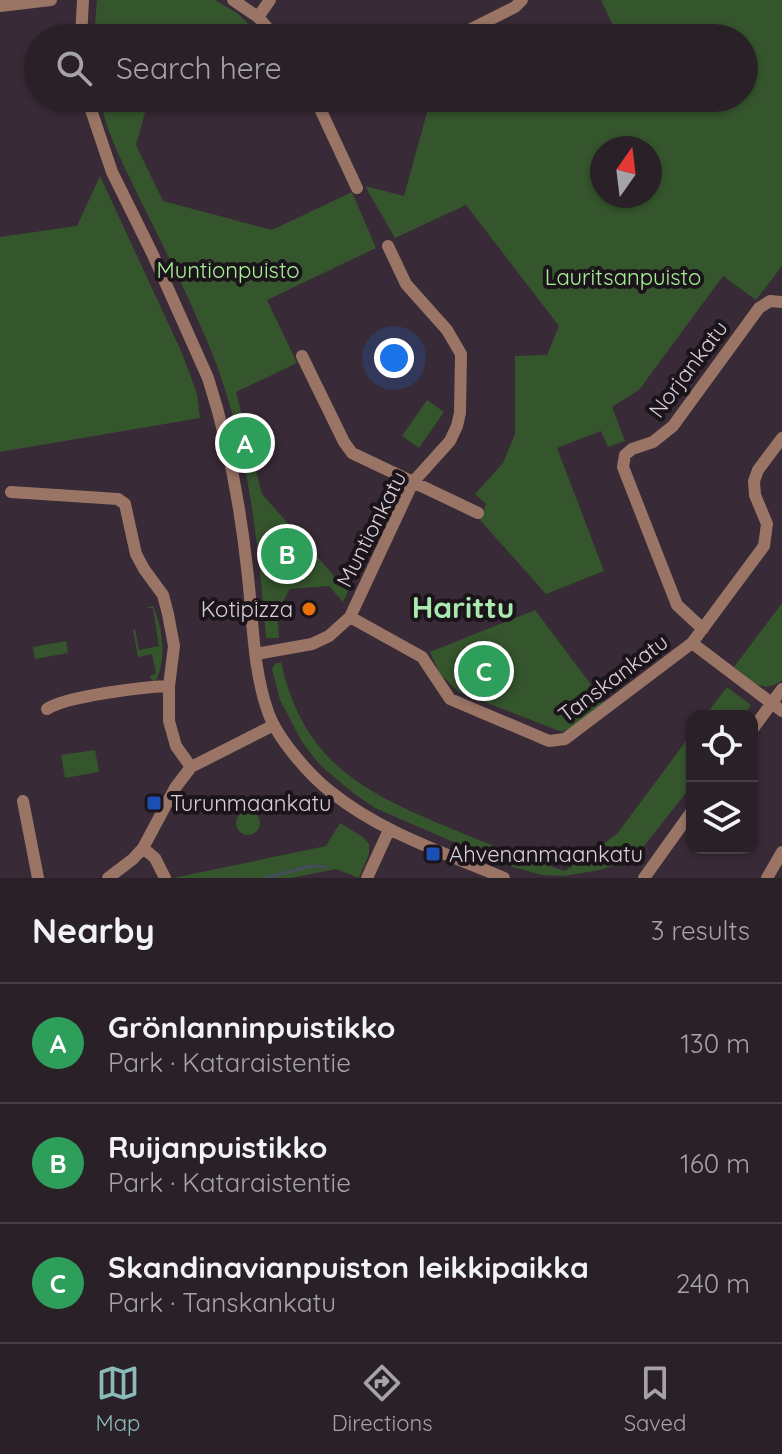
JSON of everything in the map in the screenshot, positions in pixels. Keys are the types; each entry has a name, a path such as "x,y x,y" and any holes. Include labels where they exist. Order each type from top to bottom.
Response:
{"street":[{"path":"0,6 51,0"},
{"path":"82,24 83,0"},
{"path":"233,0 264,24"},
{"path":"258,17 270,0"},
{"path":"480,24 519,4"},
{"path":"92,112 112,172 159,268 215,399 230,458 243,531 261,685 274,725 301,762 329,791 389,830 504,878"},
{"path":"325,112 357,188"},
{"name":"Muntionkatu","path":"256,654 312,644 329,636 350,617 413,482 450,441 457,426 461,354 447,330 406,284 388,246"},
{"name":"Norjankatu","path":"777,707 697,637 677,605 623,467 625,455 632,449 653,442 673,426 759,308 770,301 782,302"},
{"path":"302,356 348,449 360,458 478,513"},
{"name":"Tanskankatu","path":"350,617 422,657 450,699 549,741 571,737 697,637 764,546 767,524 755,495 754,481 758,470 782,438"},
{"path":"11,492 118,499 125,504 136,554 163,595 168,614 174,646 169,721 176,746 191,767"},
{"path":"47,709 148,686 169,686"},
{"path":"758,724 777,707 782,689"},
{"path":"108,878 143,848 175,788 191,767 274,725"},
{"path":"23,801 38,878"},
{"path":"644,878 686,819"},
{"path":"367,878 389,830"},
{"path":"143,848 155,858 165,878"},
{"path":"767,878 782,852"}],"green space":[{"path":"97,0 215,0 248,24 95,24"},
{"name":"Lauritsanpuisto","path":"601,0 782,0 782,266 756,300 723,276 639,390 612,407 625,441 608,447 601,431 557,448 604,571 546,594 480,520 486,504 475,494 503,463 515,434 515,356 547,355 559,326 466,205 395,238 365,186 404,196 427,112 758,112 758,24 612,24"},
{"name":"Muntionpuisto","path":"104,112 145,112 136,145 163,201 272,230 352,192 376,248 267,300 297,363 236,392 262,494 334,576 359,567 343,602 329,586 290,589 277,612 279,638 266,638 249,491 223,383 194,310"},
{"path":"100,176 182,353 197,394 200,418 0,452 0,237 77,226"},
{"path":"427,400 444,412 419,448 402,436"},
{"path":"782,603 782,680 775,685 762,686 734,667"},
{"path":"153,606 162,644 161,664 155,682 149,677 156,673 152,654 138,657 133,630 139,650 159,646 153,608 146,608"},
{"path":"535,610 604,702 562,732 459,692 440,674 430,652"},
{"path":"66,641 68,653 35,659 33,647"},
{"path":"281,662 291,696 304,724 320,747 361,784 414,813 565,871 617,834 686,741 686,793 645,845 620,863 564,876 542,875 509,866 375,808 319,764 302,742 280,700 272,669"},
{"path":"727,687 751,705 747,710 710,710"},
{"path":"95,750 99,772 65,778 61,755"},
{"path":"248,811 259,818 260,823 253,834 248,835 237,828 236,823 243,812"},
{"path":"340,823 369,844 369,854 359,878 336,869 291,878 173,878 326,846"}],"waterway":[{"path":"265,878 311,866 326,867"}],"place":[{"name":"Grönlanninpuistikko","path":"245,443"},
{"name":"Ruijanpuistikko","path":"287,554"},
{"name":"Kotipizza","path":"309,609"},
{"name":"Skandinavianpuiston leikkipaikka","path":"484,671"},
{"name":"Turunmaankatu","path":"154,803"},
{"name":"Ahvenanmaankatu","path":"433,854"}],"district":[{"name":"Harittu","path":"463,607"}]}
